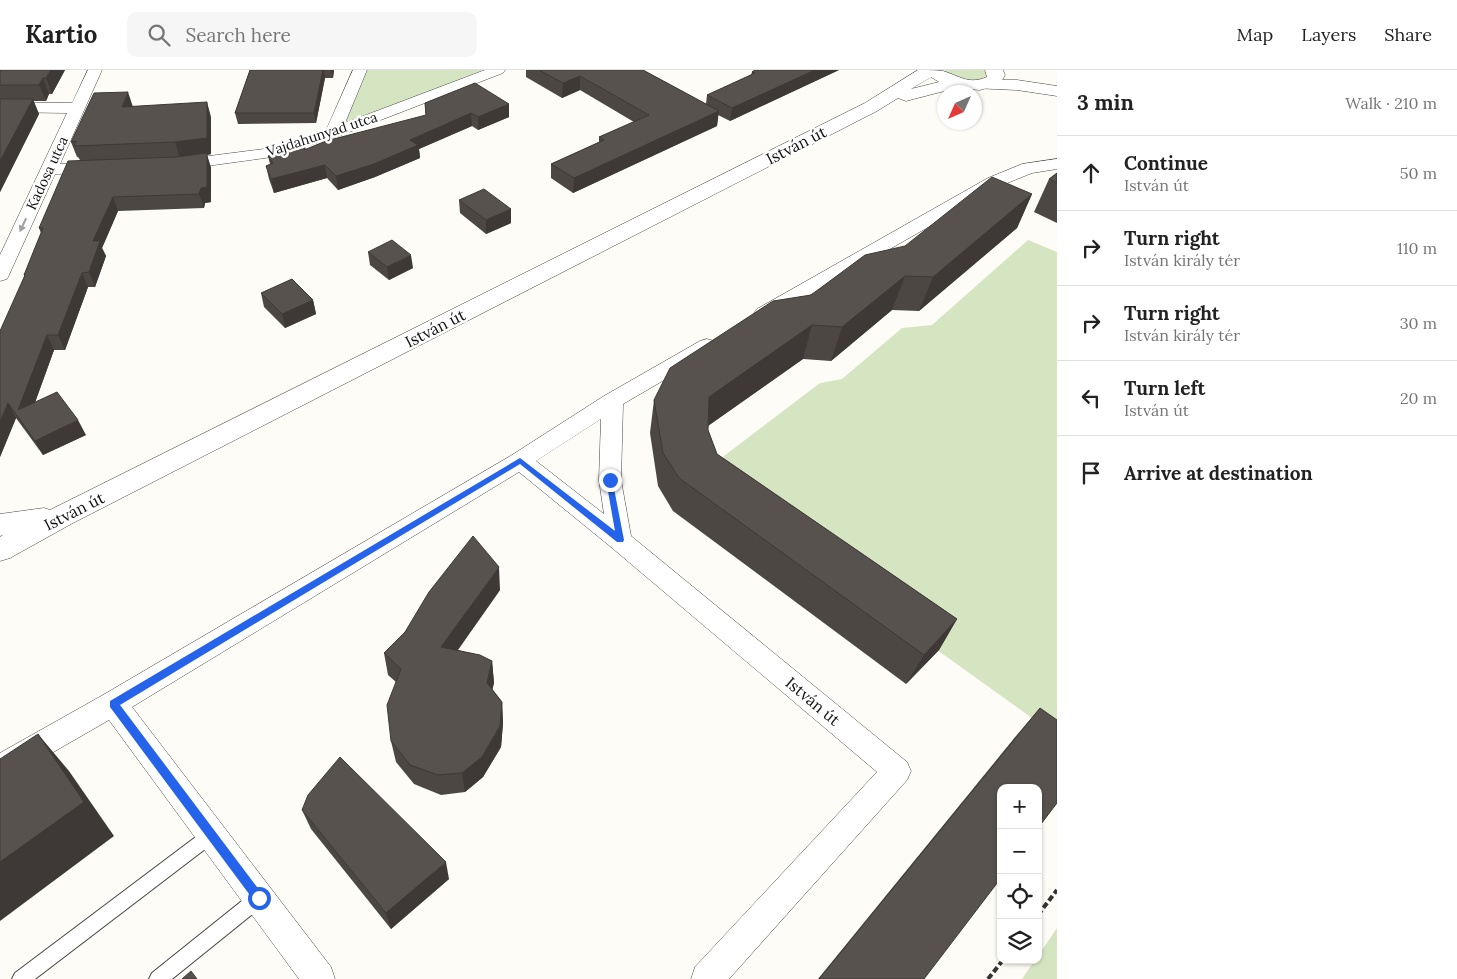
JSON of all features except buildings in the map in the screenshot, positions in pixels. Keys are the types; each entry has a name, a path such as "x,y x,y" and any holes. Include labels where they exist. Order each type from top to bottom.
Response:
{"street":[{"name":"Kadosa utca","path":"0,275 95,70"},
{"path":"333,133 360,70"},
{"name":"Vajdahunyad utca","path":"161,165 266,154 333,133 498,70"},
{"name":"István út","path":"0,550 61,517 871,107 930,70"},
{"path":"936,70 940,76 956,83 978,85 994,80 995,70 1057,85"},
{"path":"1033,72 1057,81"},
{"name":"István út","path":"871,107 956,83"},
{"path":"982,85 1017,85 1057,91"},
{"path":"0,108 77,108"},
{"path":"748,323 994,182 1028,168 1057,164"},
{"path":"49,169 114,167"},
{"path":"0,768 113,704 520,461 612,400 722,337"},
{"path":"612,400 610,480 620,540"},
{"path":"520,461 620,540"},
{"path":"0,525 61,517"},
{"name":"István út","path":"620,540 898,771 707,979"},
{"path":"113,704 319,979"}],"lane":[{"path":"21,979 211,835"},
{"path":"158,979 259,898"}],"path":[{"path":"1042,910 1057,890"},
{"path":"988,979 1000,964"}],"green space":[{"path":"366,70 483,70 340,128"},
{"path":"944,70 987,70 988,75 978,80 966,80 959,79"},
{"path":"1028,240 1057,252 1057,736 710,487 724,456 820,383 842,379 902,328 932,325"},
{"path":"1057,928 1057,979 1022,979 1032,964 1042,964 1042,950"}],"route":[{"path":"259,898 113,704 520,461 620,540 610,480"}]}
